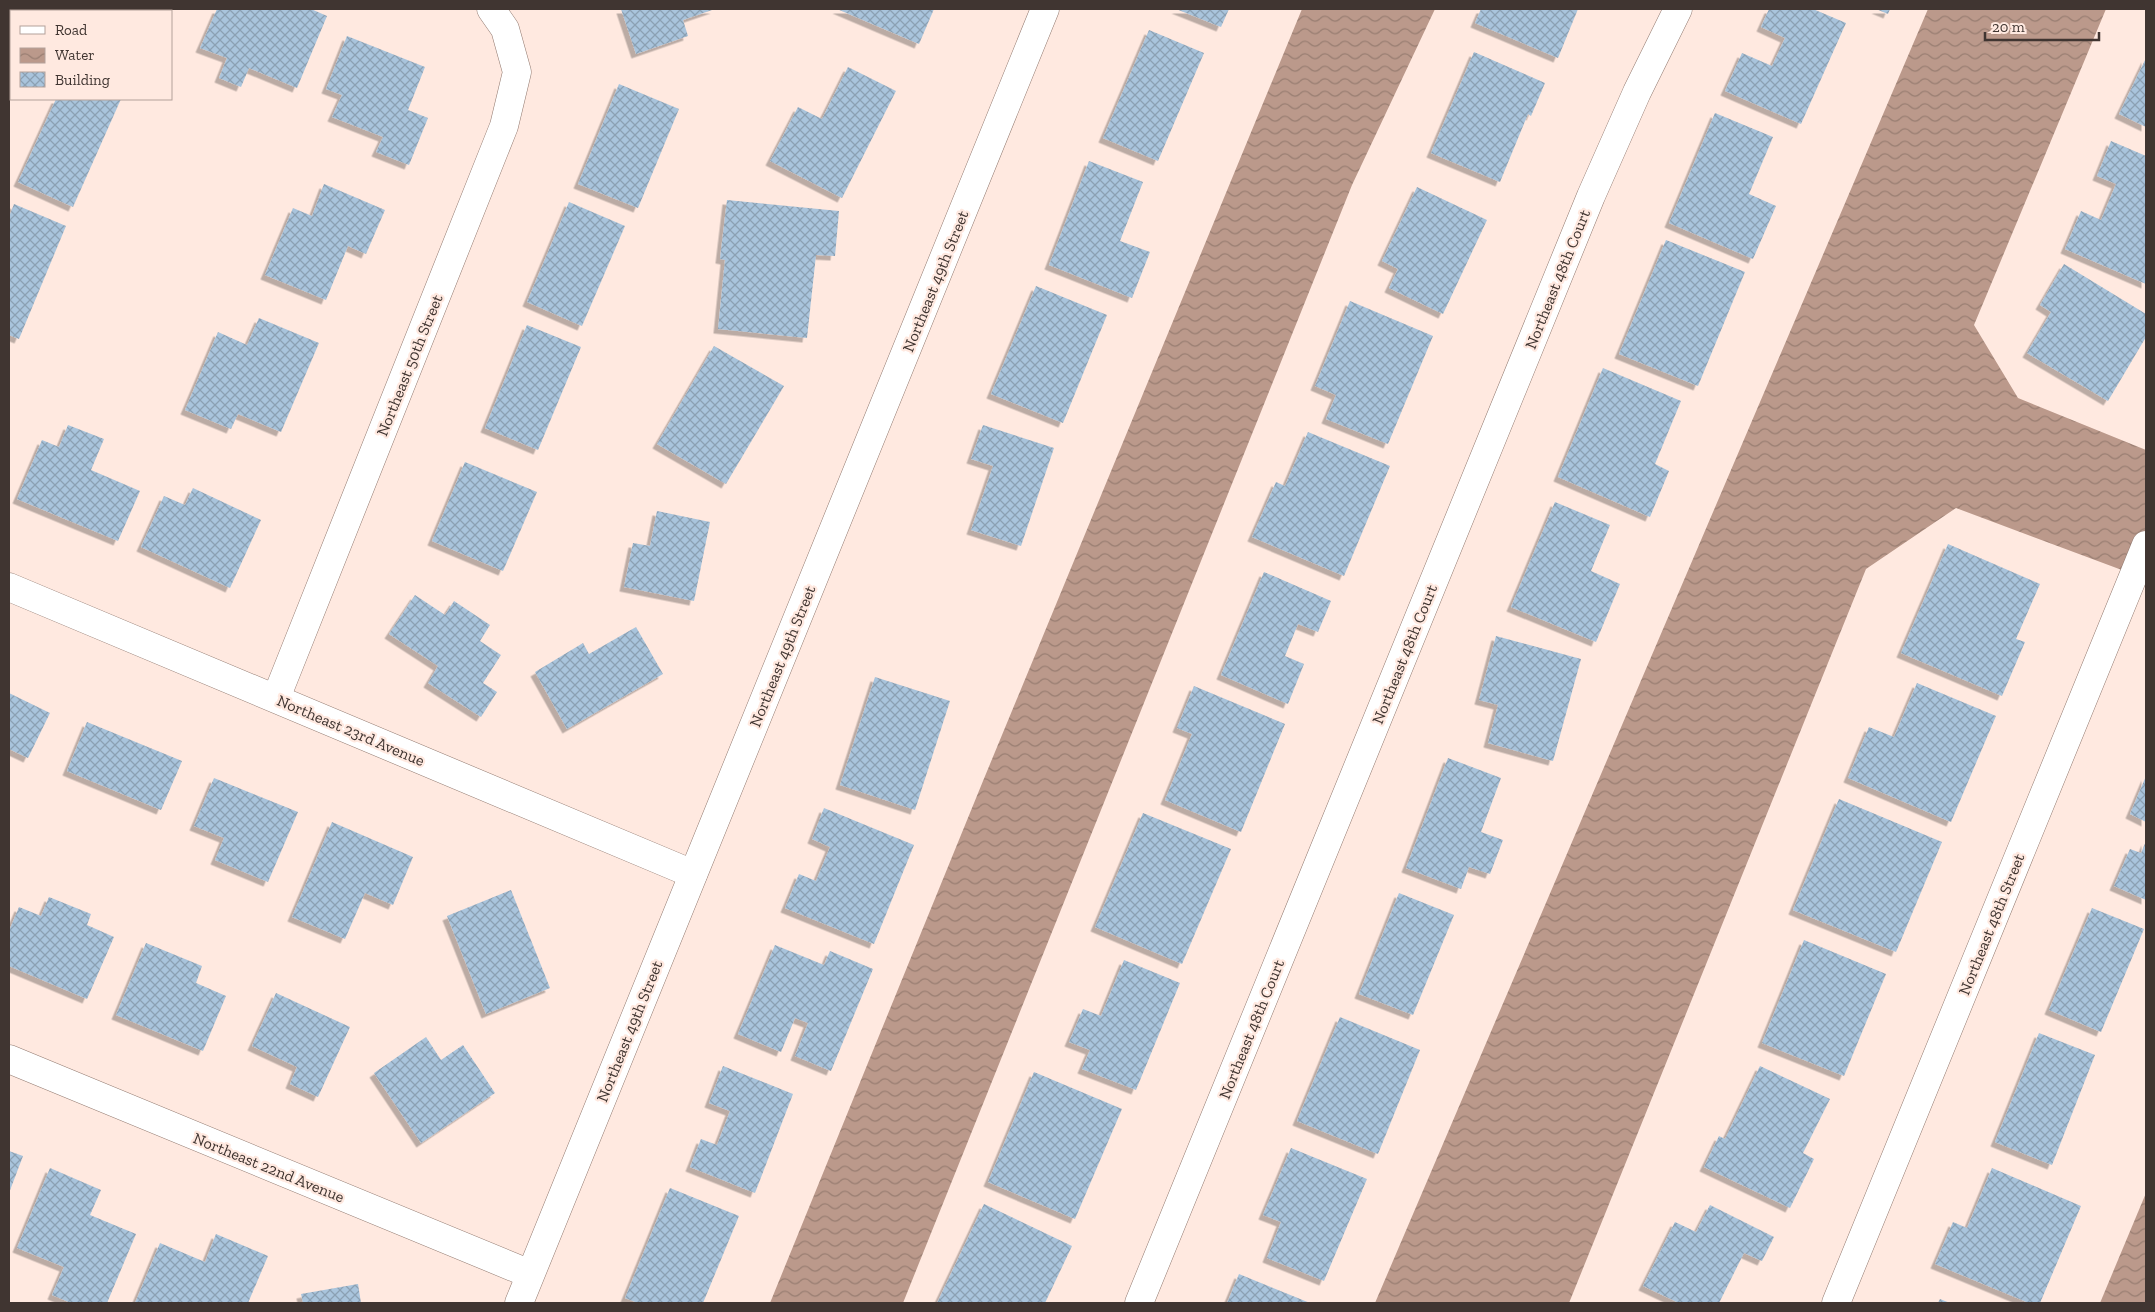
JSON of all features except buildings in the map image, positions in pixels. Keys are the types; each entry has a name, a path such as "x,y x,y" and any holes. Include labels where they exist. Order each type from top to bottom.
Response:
{"street":[{"name":"Northeast 49th Street","path":"519,1303 1045,9"},
{"name":"Northeast 48th Court","path":"1139,1303 1592,196 1637,92 1678,9"},
{"name":"Northeast 50th Street","path":"276,698 504,126 517,72 498,19"},
{"name":"Northeast 48th Street","path":"1836,1303 2146,545"},
{"name":"Northeast 23rd Avenue","path":"9,587 694,874"},
{"name":"Northeast 22nd Avenue","path":"9,1059 530,1274"}],"water":[{"path":"1302,9 1435,9 1352,185 903,1303 770,1303 983,781"},
{"path":"1928,9 2106,9 1974,325 2018,398 2146,450 2146,579 1956,508 1866,569 1569,1303 1375,1303"},
{"path":"2146,1193 2146,1303 2100,1303"}]}
